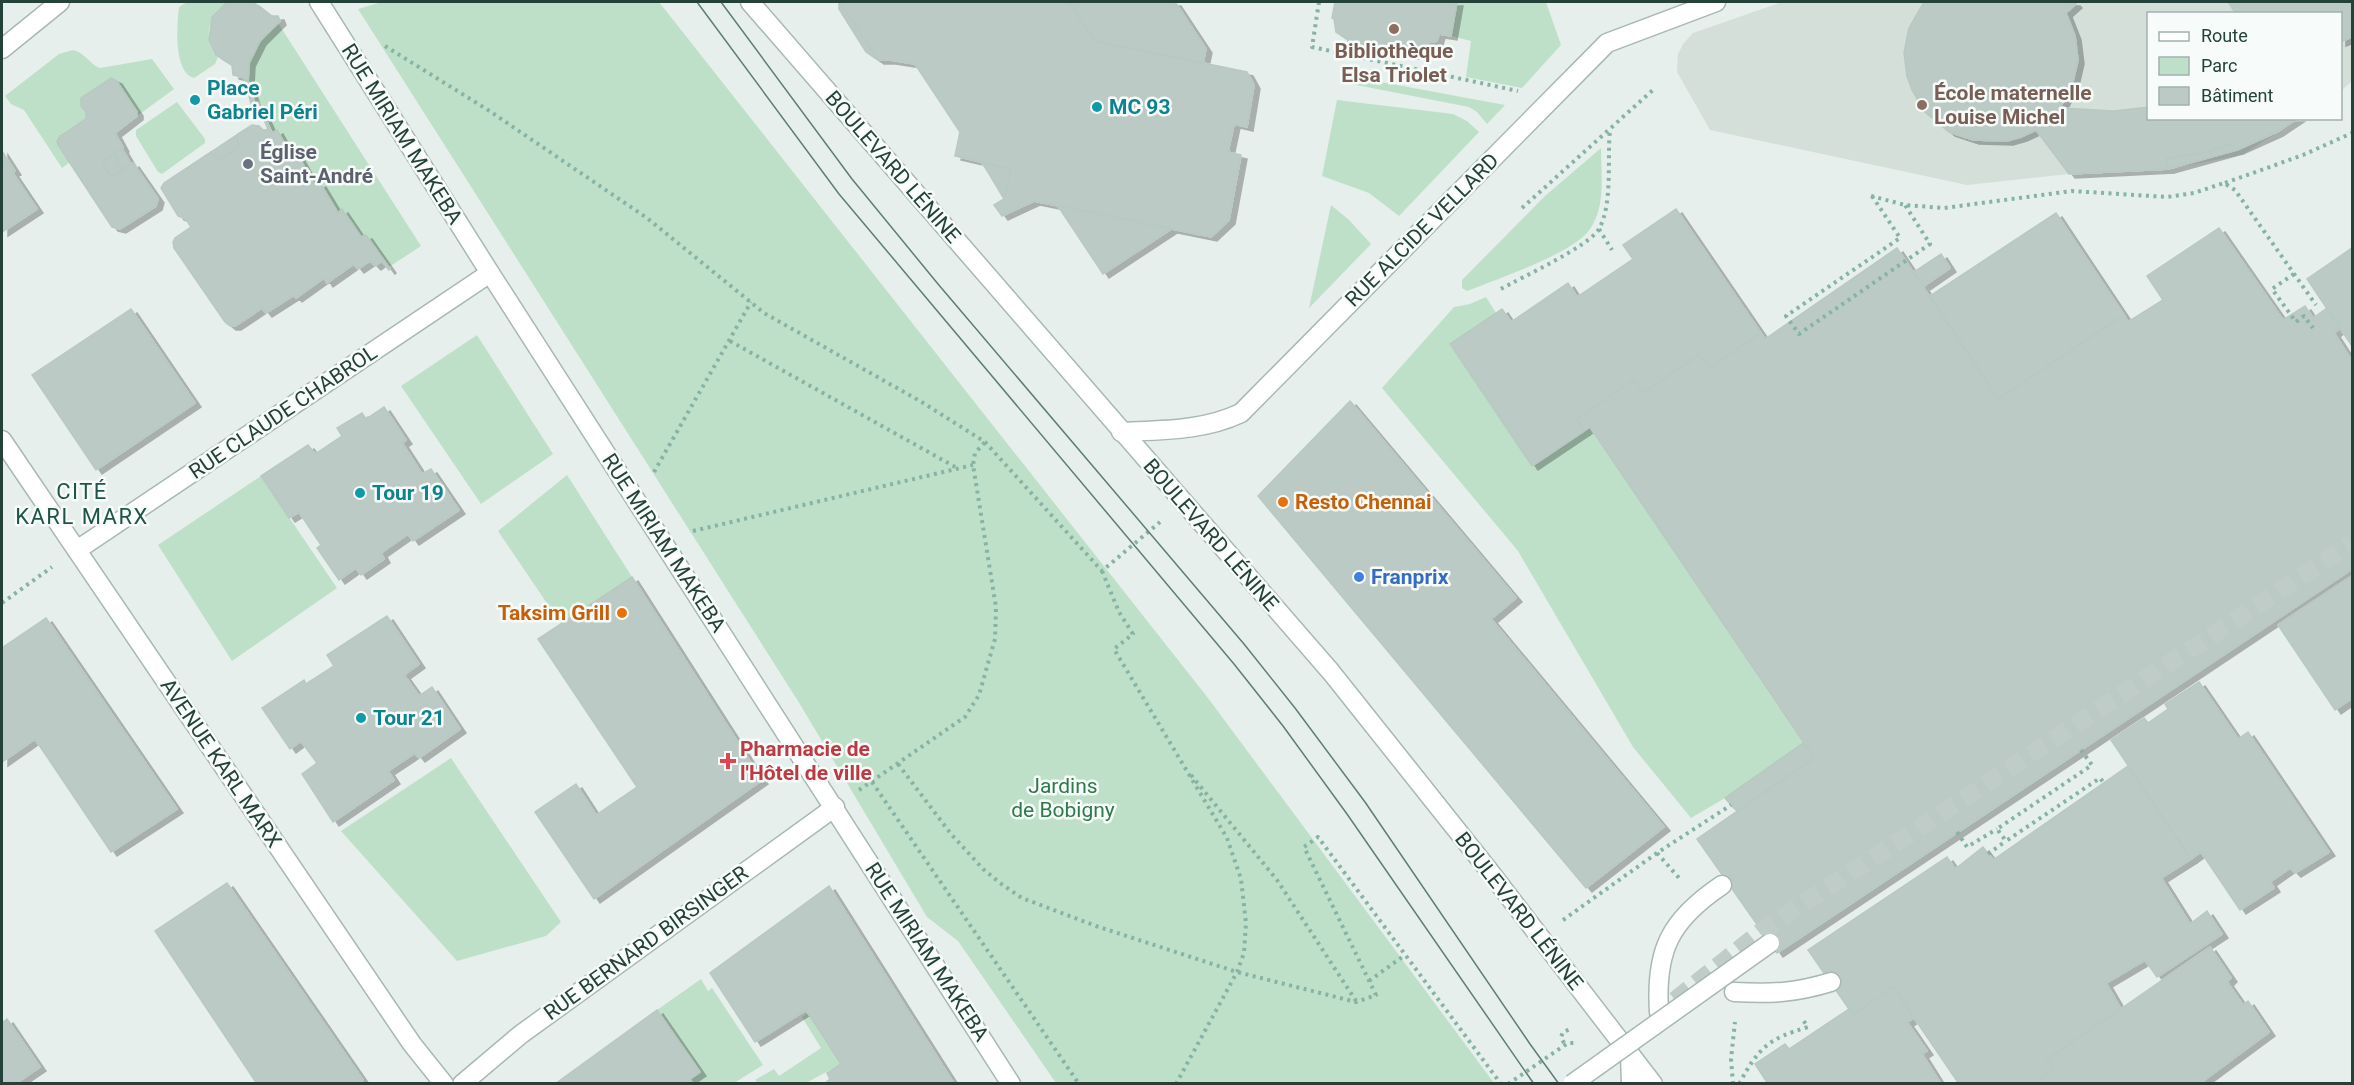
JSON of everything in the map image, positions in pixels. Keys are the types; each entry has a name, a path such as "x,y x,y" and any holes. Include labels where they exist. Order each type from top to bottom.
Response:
{"street":[{"path":"2,49 60,2"},
{"name":"RUE MIRIAM MAKEBA","path":"319,2 490,273 1011,1083"},
{"name":"BOULEVARD LÉNINE","path":"750,2 1331,672 1653,1083"},
{"name":"RUE ALCIDE VELLARD","path":"1121,432 1189,428 1222,422 1241,413 1607,43 1716,2"},
{"name":"RUE CLAUDE CHABROL","path":"77,550 490,273"},
{"name":"AVENUE KARL MARX","path":"2,440 405,1034 444,1083"},
{"name":"RUE BERNARD BIRSINGER","path":"462,1083 520,1035 835,807"},
{"path":"1659,1012 1657,984 1665,947 1678,924 1699,901 1722,885"},
{"path":"1572,1083 1770,942"},
{"path":"1739,992 1784,993 1831,982"},
{"path":"1630,1054 1631,1083"}],"path":[{"path":"1319,2 1312,47 1551,100"},
{"path":"381,44 488,110 647,218 764,313 920,401 985,442 1102,571 1119,612 1133,634 1114,649 1227,838 1241,879 1246,923 1244,953 1238,972 1176,1083"},
{"path":"1522,208 1654,89"},
{"path":"1501,289 1572,250 1599,229 1608,188 1610,129"},
{"path":"1905,205 1930,244 1798,334 1786,316 1900,238 1871,195 1905,205 1944,208 2072,191 2167,196 2194,193 2303,155 2352,133"},
{"path":"2224,183 2235,190 2316,304"},
{"path":"1599,229 1612,250"},
{"path":"2294,274 2272,289 2296,322 2304,316 2313,328"},
{"path":"638,501 751,302"},
{"path":"730,341 958,469"},
{"path":"835,807 965,717 980,695 995,639 996,607 973,465 975,453 985,442"},
{"path":"662,539 973,465"},
{"path":"1102,571 1163,520"},
{"path":"2,603 77,550"},
{"path":"1957,832 1967,847 1997,829 2092,765 2081,750"},
{"path":"1182,763 1276,880 1356,1002"},
{"path":"898,764 951,834 983,869 1022,898 1096,926 1238,972 1356,1002 1376,995 1304,847 1318,837 1501,1083"},
{"path":"1988,854 2100,778 2104,783"},
{"path":"872,782 1079,1083"},
{"path":"1539,937 1657,853 1731,805"},
{"path":"1997,829 2006,841"},
{"path":"1369,981 1405,956"},
{"path":"1733,1083 1731,1059 1739,992"},
{"path":"1739,1083 1758,1053 1776,1038 1808,1027 1784,993"},
{"path":"1564,1043 1563,1032 1567,1029 1573,1029 1578,1034"},
{"path":"1508,1083 1568,1043 1573,1044 1577,1040"}],"shaded area":[{"name":"École maternelle Louise Michel","path":"1782,2 2352,2 2352,81 2342,90 2342,12 2147,12 2147,120 2296,120 2242,155 2168,169 2069,174 1967,185 1710,130 1677,72 1678,54 1693,33"}],"green space":[{"path":"187,2 228,2 216,13 210,27 210,42 218,57 215,64 194,78 187,74 183,67 178,47 179,7"},
{"name":"Jardins de Bobigny","path":"382,2 659,2 1208,698 1494,1083 1056,1083 958,941 927,917 798,701 358,9"},
{"path":"1457,2 1546,2 1561,45 1522,88 1466,77 1471,41 1451,36"},
{"path":"278,23 421,246 389,267 366,235 361,237 342,210 338,213 320,184 315,186 299,157 294,160 272,133 258,103 255,104 249,80 251,60 260,42"},
{"path":"73,50 100,68 152,59 174,89 137,116 137,112 115,79 111,79 81,98 81,106 86,112 86,119 60,136 60,145 70,162 62,168 24,110 11,104 5,96 59,54"},
{"path":"1343,75 1505,105 1487,124 1477,112 1469,107 1341,82"},
{"path":"1337,100 1453,114 1467,121 1479,132 1399,216 1369,193 1322,176"},
{"path":"177,102 205,139 205,143 162,174 158,172 136,136 136,130"},
{"path":"1601,148 1600,204 1595,220 1587,233 1577,242 1530,266 1467,291 1462,288 1462,280 1545,196"},
{"path":"1331,205 1349,220 1371,244 1309,308"},
{"path":"1486,297 1496,313 1450,345 1532,465 1590,427 1803,743 1725,798 1691,818 1633,747 1518,551 1382,388 1454,307 1470,304"},
{"path":"477,335 553,454 481,504 401,386"},
{"path":"567,475 632,577 561,624 498,531"},
{"path":"261,476 337,588 232,661 158,545"},
{"path":"451,758 561,922 546,936 457,961 341,831"},
{"path":"701,979 708,991 712,988 763,1065 734,1083 693,1083 690,1079 700,1071 657,1010"},
{"path":"808,1013 841,1064 806,1083 758,1083 755,1080 774,1069 779,1076 821,1048 802,1017"}],"building":[{"name":"Église Saint-André","path":"227,2 253,2 271,16 278,16 280,21 260,41 249,63 248,83 255,104 258,102 272,133 277,130 294,160 299,157 315,186 320,183 338,213 342,209 361,237 366,235 390,269 382,261 375,266 370,261 358,269 354,264 327,283 324,278 296,298 294,295 266,313 262,308 235,326 230,326 225,322 174,248 175,238 191,227 186,219 178,216 161,188 164,183 211,152 220,160 240,147 237,140 238,134 252,125 259,126 264,131 268,129 257,105 252,108 245,78 233,75 232,65 216,55 209,40 212,17"},
{"path":"839,2 878,60 866,52 839,9"},
{"name":"MC 93","path":"840,2 1069,2 1095,41 1247,72 1254,85 1247,127 1234,124 1228,152 1241,155 1229,220 1211,237 1034,201 1002,216 994,205 1004,199 1011,169 955,156 960,132 915,64 878,60"},
{"path":"1069,2 1175,2 1206,49 1203,63 1095,41"},
{"name":"Bibliothèque Elsa Triolet","path":"1335,2 1457,2 1451,36 1439,34 1437,41 1425,43 1418,53 1412,55 1348,42 1336,32 1332,18"},
{"path":"1924,2 2074,2 2076,4 2066,13 2075,36 2078,60 2072,86 2060,108 2114,111 2147,107 2147,120 2295,120 2277,132 2237,150 2230,144 2199,154 2166,158 2168,169 2069,174 2036,130 2007,141 1973,140 1949,132 1925,112 1907,76 1904,53 1909,28"},
{"path":"2228,2 2352,2 2352,37 2342,41 2342,12 2235,12"},
{"path":"111,78 116,80 137,112 137,116 115,133 123,148 102,162 111,177 133,163 158,199 156,206 120,229 112,227 57,141 60,136 86,119 86,112 81,106 81,98"},
{"path":"238,134 237,140 240,147 220,160 211,152"},
{"path":"2230,144 2237,150 2168,169 2166,158 2199,154"},
{"path":"122,149 131,164 121,171 115,153"},
{"path":"2,151 15,171 12,172 37,209 2,232"},
{"path":"115,153 121,171 111,177 102,162"},
{"path":"982,163 1011,169 1004,199 988,172"},
{"path":"1058,206 1110,216 1171,229 1103,274"},
{"path":"1676,209 1761,333 1710,368 1699,355 1643,393 1633,380 1577,419 1584,431 1532,466 1450,344 1502,309 1511,322 1568,283 1577,297 1633,259 1623,245"},
{"path":"2056,213 2124,315 1998,399 1930,296"},
{"path":"2219,228 2283,320 2305,306 2313,318 2327,308 2340,328 2334,333 2352,361 2352,569 1777,953 1697,839 1814,758 1590,427 1584,431 1577,419 1633,380 1643,393 1699,355 1710,368 1761,333 1765,339 1897,248 1998,399 2124,315 2128,322 2163,300 2147,276"},
{"path":"2352,248 2352,346 2307,279"},
{"path":"1941,254 1950,268 1924,286 1914,272"},
{"path":"131,309 195,403 96,470 32,375"},
{"path":"1350,401 1516,598 1491,619 1664,827 1586,888 1258,496"},
{"name":"Tour 19","path":"384,407 406,440 402,443 422,474 431,469 459,510 413,541 408,534 381,553 384,559 361,575 356,568 339,580 317,548 321,545 299,512 289,518 261,476 308,445 315,454 342,436 337,428 362,413 366,419"},
{"path":"2352,576 2352,698 2335,710 2278,625"},
{"path":"632,577 762,780 594,899 535,812 576,784 596,815 637,787 538,639"},
{"name":"Tour 21","path":"387,616 419,664 404,675 419,696 432,687 460,729 419,758 415,753 388,771 394,780 333,822 302,774 317,763 301,741 290,749 262,708 304,680 306,684 334,666 327,655"},
{"path":"46,618 177,809 111,852 35,739 2,762 2,648"},
{"path":"2199,682 2238,739 2248,732 2329,852 2295,873 2290,868 2270,882 2274,888 2240,910 2201,852 2191,859 2111,740 2144,718 2148,723 2168,709 2165,704"},
{"path":"1803,743 1814,758 1737,811 1725,798"},
{"path":"2128,766 2191,859 2161,878 2190,924 2207,911 2222,934 2157,977 2145,960 2106,983 2121,1009 2047,1060 2054,1070 2034,1084 1959,1084 1893,987 1853,1015 1808,950 1947,857 1955,869 1983,847 1993,860"},
{"path":"227,883 363,1080 360,1084 257,1084 155,931"},
{"path":"829,886 953,1082 951,1084 824,1084 830,1079 827,1073 841,1064 806,1010 755,1042 710,973"},
{"path":"2210,947 2231,978 2227,982 2243,1005 2248,1001 2269,1032 2199,1084 2034,1084 2054,1070 2047,1060"},
{"path":"1893,987 1914,1018 1907,1022 1927,1051 1922,1054 1941,1084 1768,1084 1755,1064 1785,1044 1789,1049 1849,1009 1853,1015"},
{"path":"657,1010 700,1072 690,1079 693,1084 555,1084"},
{"path":"7,1019 40,1067 15,1084 2,1084 2,1023"}],"tunnel":[{"path":"1654,1017 1762,931 2352,543"}],"tram line":[{"path":"697,2 839,194 1234,664 1283,726 1347,814 1534,1084"},
{"path":"721,2 852,179 938,284 1244,644 1295,708 1365,802 1559,1084"}],"place":[{"name":"Bibliothèque Elsa Triolet","path":"1394,29"},
{"name":"Place Gabriel Péri","path":"195,100"},
{"name":"École maternelle Louise Michel","path":"1922,105"},
{"name":"MC 93","path":"1097,107"},
{"name":"Église Saint-André","path":"248,164"},
{"name":"Tour 19","path":"360,493"},
{"name":"Resto Chennai","path":"1283,502"},
{"name":"Franprix","path":"1359,577"},
{"name":"Taksim Grill","path":"622,613"},
{"name":"Tour 21","path":"361,718"},
{"name":"Pharmacie de l'Hôtel de ville","path":"728,761"}],"district":[{"name":"CITÉ KARL MARX","path":"82,504"}]}
